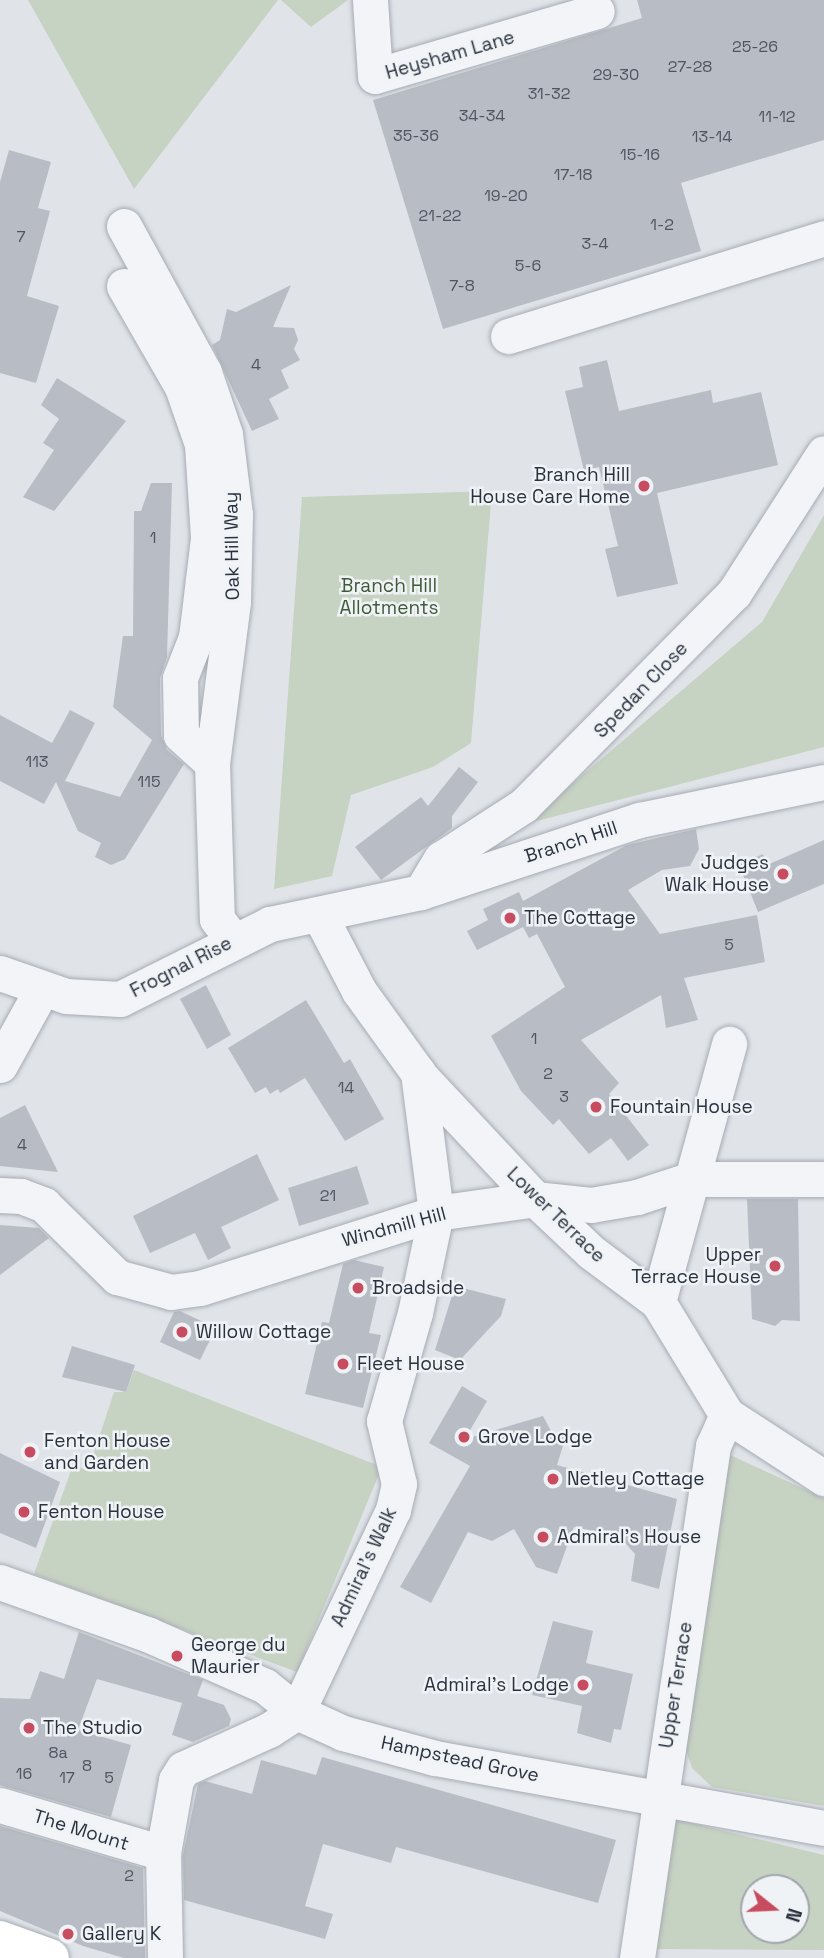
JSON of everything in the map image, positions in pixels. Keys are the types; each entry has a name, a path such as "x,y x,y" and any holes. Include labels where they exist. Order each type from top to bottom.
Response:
{"main road":[{"path":"0,1940 50,1958"}],"street":[{"name":"Heysham Lane","path":"370,0 376,76 597,11"},
{"name":"Oak Hill Way","path":"124,226 204,372 225,434 235,514 233,602 212,763 217,919 233,940"},
{"path":"508,336 824,238"},
{"name":"Oak Hill Way","path":"124,286 182,387 202,444 208,538 196,638 180,678 181,735 212,763"},
{"name":"Spedan Close","path":"421,892 441,859 533,796 734,593 824,453"},
{"name":"Branch Hill","path":"320,916 421,892 639,820 824,782"},
{"name":"Frognal Rise","path":"0,973 42,989 94,1000 120,999 233,940 270,924 320,916"},
{"name":"Lower Terrace","path":"320,916 359,991 418,1072 535,1199 591,1252 657,1303 727,1415 824,1478"},
{"path":"0,1065 42,989"},
{"path":"657,1303 729,1044"},
{"name":"Admiral's Walk","path":"297,1712 393,1510 399,1484 384,1421 415,1312 436,1213 418,1072"},
{"name":"Windmill Hill","path":"0,1195 21,1196 44,1205 117,1277 172,1292 200,1288 436,1213 535,1199 590,1205 637,1197 692,1179 824,1179"},
{"name":"Upper Terrace","path":"637,1958 713,1446 727,1415"},
{"name":"Hampstead Grove","path":"0,1582 147,1634 265,1686 297,1712 343,1733 435,1758 824,1828"},
{"path":"165,1958 163,1853 176,1780 183,1769 269,1730 297,1712"},
{"name":"The Mount","path":"0,1805 163,1853"}],"green space":[{"path":"28,0 278,0 134,189"},
{"path":"281,0 348,0 311,27"},
{"name":"Branch Hill Allotments","path":"492,491 471,743 433,767 351,795 332,876 274,889 302,497"},
{"path":"824,515 824,747 525,824 762,622"},
{"path":"134,1370 382,1467 297,1672 34,1574 73,1465 88,1471 114,1392 126,1392"},
{"path":"730,1455 824,1498 824,1806 712,1787 692,1768 682,1738"},
{"path":"675,1819 824,1855 824,1950 653,1949"}],"building":[{"path":"637,0 824,0 824,140 681,183 701,251 443,329 373,100 642,18"},
{"path":"9,150 51,162 38,208 50,211 27,296 59,306 36,383 0,373 0,182"},
{"path":"291,285 273,327 294,328 298,340 294,349 300,360 281,370 289,388 269,399 279,419 252,431 212,345 220,340 227,309 236,312"},
{"name":"Branch Hill House Care Home","path":"607,360 619,411 711,390 713,403 761,392 778,465 657,493 678,584 617,597 605,549 618,546 599,467 584,471 565,391 583,387 579,367"},
{"path":"57,378 126,421 54,511 23,497 54,450 43,443 59,419 41,405"},
{"path":"151,483 172,483 167,657 160,678 161,735 167,750 184,764 125,859 111,865 95,857 101,843 78,831 56,782 44,804 0,781 0,715 52,743 70,710 95,723 65,781 120,797 152,740 113,707 123,636 133,636 134,511 141,511"},
{"path":"459,767 478,782 452,816 452,828 381,880 355,847 421,797 428,806"},
{"path":"696,829 699,849 690,866 662,870 628,890 660,934 757,915 765,962 684,978 698,1020 666,1028 661,995 581,1040 619,1083 609,1094 649,1145 628,1161 611,1138 589,1154 559,1119 553,1125 521,1091 491,1036 565,987 537,934 529,938 523,927 477,950 467,931 488,920 483,909 519,892 523,901 627,845"},
{"name":"Judges Walk House","path":"824,840 824,884 758,912 739,865 763,854 767,865"},
{"path":"206,985 231,1035 207,1049 180,999"},
{"path":"306,1000 344,1063 350,1059 384,1119 345,1141 305,1078 280,1093 278,1089 270,1094 266,1087 255,1093 228,1048"},
{"path":"25,1105 58,1172 0,1166 0,1118"},
{"path":"257,1154 279,1200 221,1227 231,1248 208,1260 195,1233 150,1253 133,1216"},
{"path":"357,1166 369,1204 299,1226 288,1188"},
{"name":"Upper Terrace House","path":"747,1199 798,1199 800,1321 782,1320 775,1326 752,1319"},
{"path":"0,1225 39,1228 49,1238 0,1275"},
{"name":"Fleet House","path":"354,1260 384,1267 369,1333 381,1335 363,1408 305,1394 322,1322 329,1323 343,1264"},
{"path":"455,1286 506,1299 501,1316 460,1360 435,1350"},
{"name":"Willow Cottage","path":"180,1311 216,1328 200,1360 160,1342 174,1312"},
{"path":"72,1346 135,1365 126,1392 62,1377"},
{"path":"462,1386 487,1401 465,1439 543,1416 552,1433 566,1436 557,1465 677,1499 659,1589 631,1581 635,1554 619,1536 574,1527 557,1574 536,1567 514,1529 492,1541 468,1532 431,1603 400,1587 470,1466 429,1443"},
{"name":"Fenton House","path":"0,1453 60,1482 36,1548 0,1533"},
{"name":"Admiral's Lodge","path":"553,1621 593,1631 586,1663 633,1674 621,1730 614,1729 611,1743 577,1733 582,1706 532,1695"},
{"path":"79,1632 203,1680 197,1696 224,1705 231,1719 229,1726 193,1742 172,1735 182,1703 97,1679 78,1730 131,1745 111,1817 0,1785 0,1698 30,1699 40,1671 64,1679"},
{"path":"322,1757 616,1840 598,1903 396,1847 391,1863 323,1844 305,1906 333,1914 325,1939 184,1900 183,1855 198,1784 205,1781 252,1794 261,1760 316,1775"},
{"path":"0,1826 143,1868 145,1958 124,1958 83,1946 0,1911"}],"place":[{"name":"Branch Hill House Care Home","path":"644,486"},
{"name":"Judges Walk House","path":"783,874"},
{"name":"The Cottage","path":"510,918"},
{"name":"Fountain House","path":"596,1107"},
{"name":"Upper Terrace House","path":"775,1266"},
{"name":"Broadside","path":"358,1288"},
{"name":"Willow Cottage","path":"182,1332"},
{"name":"Fleet House","path":"343,1364"},
{"name":"Grove Lodge","path":"464,1437"},
{"name":"Fenton House and Garden","path":"30,1452"},
{"name":"Netley Cottage","path":"553,1479"},
{"name":"Fenton House","path":"24,1512"},
{"name":"Admiral's House","path":"543,1537"},
{"name":"George du Maurier","path":"177,1656"},
{"name":"Admiral's Lodge","path":"583,1685"},
{"name":"The Studio","path":"29,1728"},
{"name":"Gallery K","path":"68,1934"}]}
